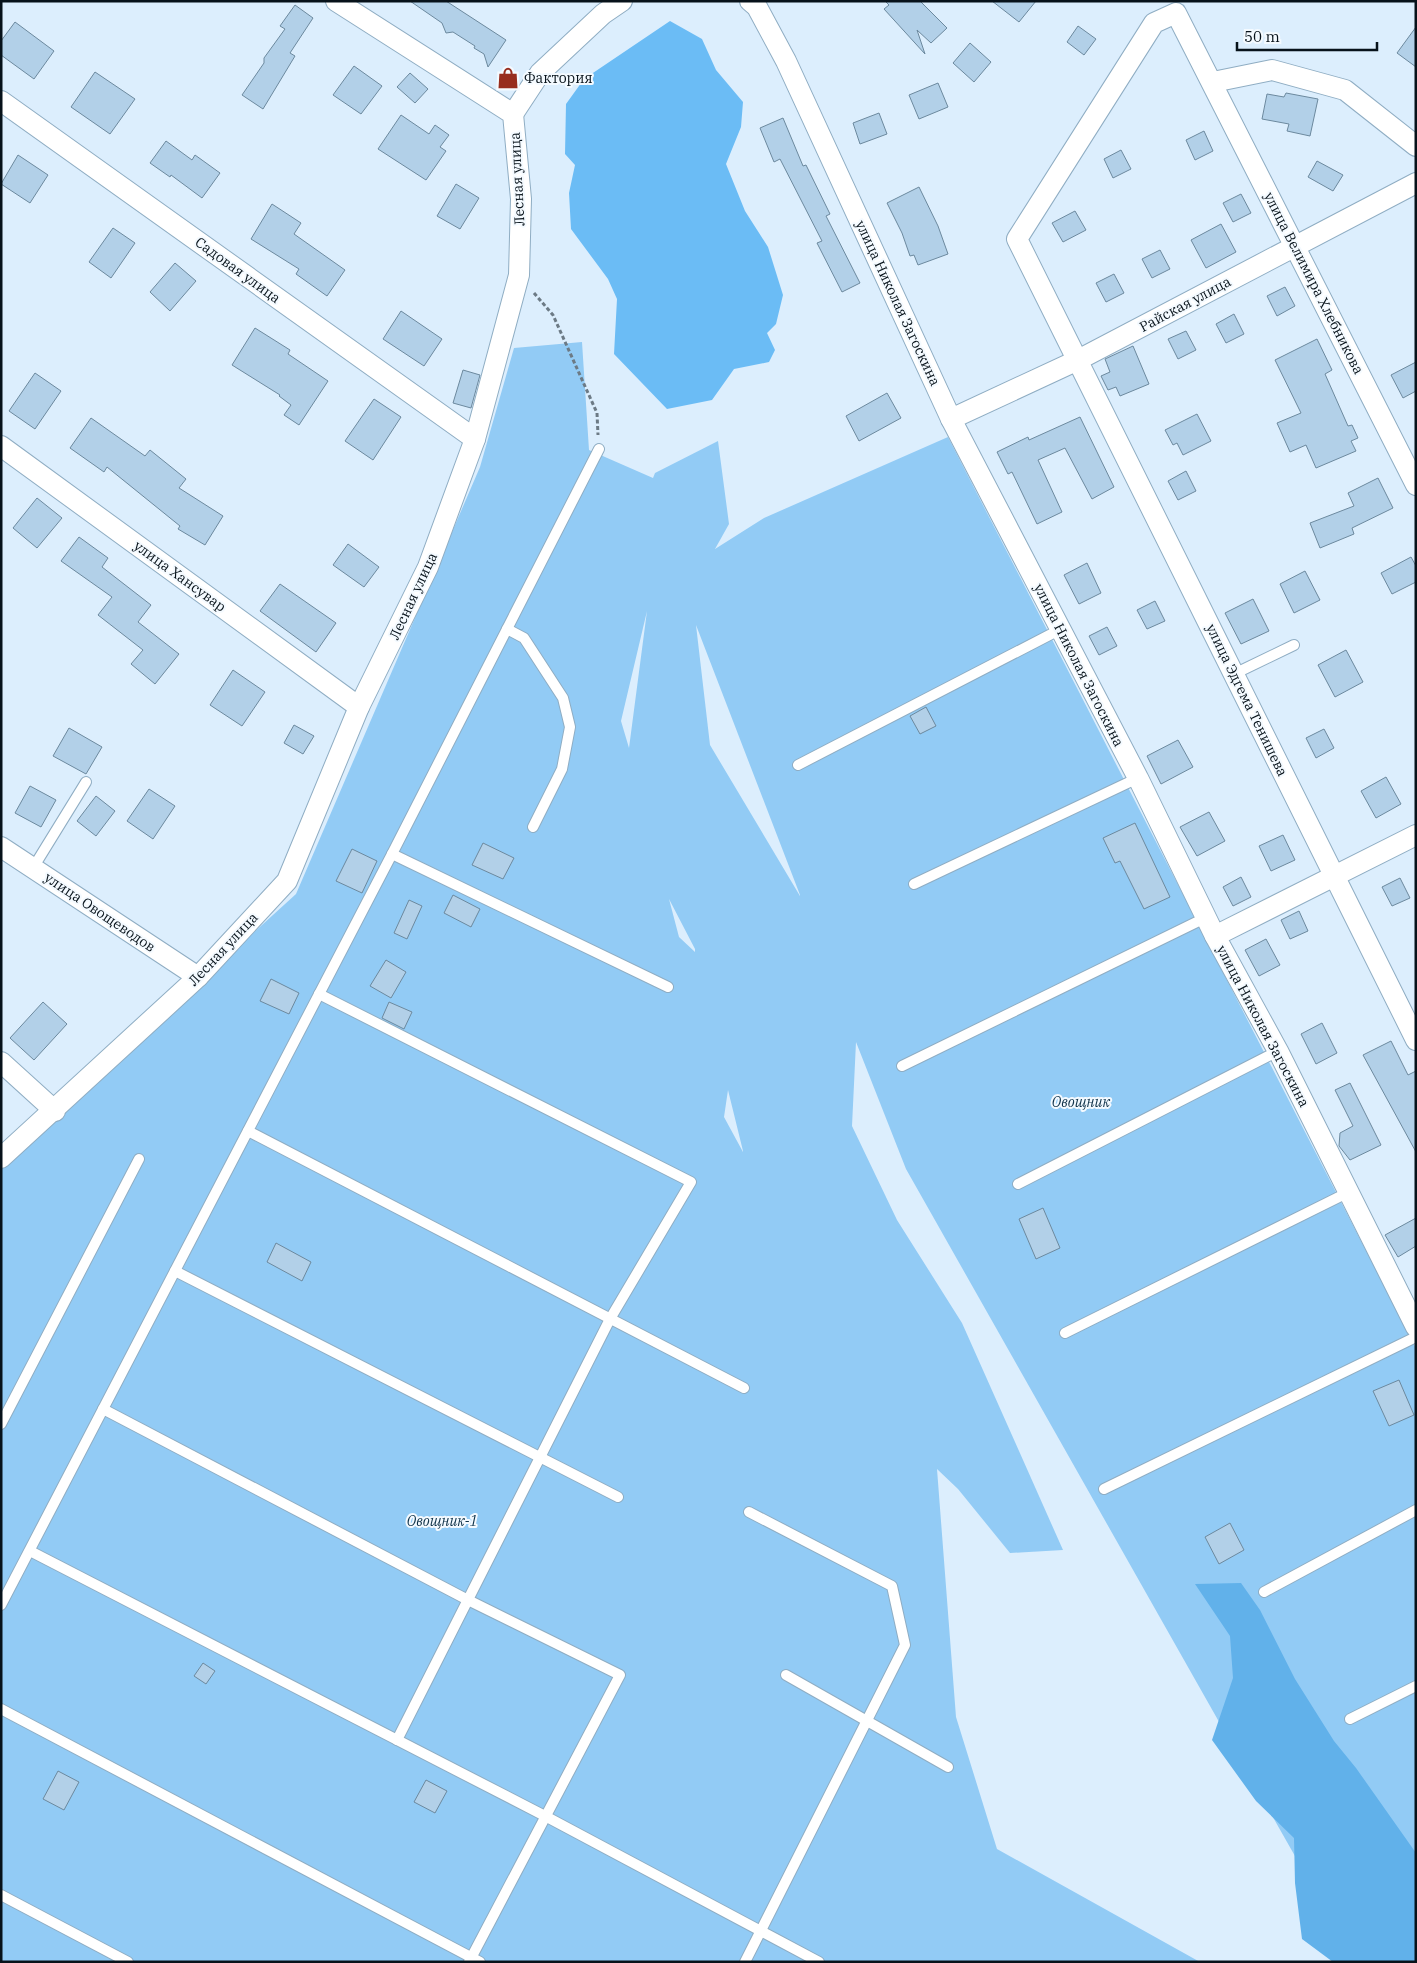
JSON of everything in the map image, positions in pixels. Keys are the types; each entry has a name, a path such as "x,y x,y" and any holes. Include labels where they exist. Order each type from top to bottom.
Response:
{"street":[{"name":"Лесная улица","path":"1,1158 55,1111 198,977 287,881 359,707 428,567 475,439 519,275 521,199 513,114 336,1"},
{"path":"513,114 540,72 602,14 622,1"},
{"name":"улица Николая Загоскина","path":"750,1 757,7 786,61 951,419 1138,778 1215,936 1278,1051 1416,1327"},
{"name":"улица Велимира Хлебникова","path":"1078,360 1017,239 1154,23 1176,13 1414,476"},
{"path":"1212,82 1272,70 1345,90 1416,146"},
{"name":"Садовая улица","path":"1,101 475,439"},
{"name":"Райская улица","path":"951,419 1078,360 1416,183"},
{"name":"улица Эдгема Тенишева","path":"1078,360 1416,1040"},
{"name":"улица Хансувар","path":"1,446 359,707"},
{"path":"1215,936 1416,835"},
{"name":"улица Овощеводов","path":"1,847 198,977"},
{"path":"1,1062 55,1111"}],"lane":[{"path":"1,1605 392,854 599,449"},
{"path":"507,629 524,638 563,698 570,727 562,769 533,827"},
{"path":"798,765 1061,629"},
{"path":"1234,674 1294,645"},
{"path":"914,884 1138,778"},
{"path":"33,868 86,782"},
{"path":"392,854 668,987"},
{"path":"902,1066 1207,917"},
{"path":"319,994 691,1182 610,1319 397,1740"},
{"path":"1018,1184 1278,1051"},
{"path":"248,1131 744,1388"},
{"path":"1,1424 139,1159"},
{"path":"1065,1333 1349,1192"},
{"path":"175,1271 618,1497"},
{"path":"1104,1489 1416,1337"},
{"path":"1,1709 473,1960 545,1816 620,1674 468,1600 103,1409"},
{"path":"1264,1592 1416,1510"},
{"path":"745,1962 905,1645 892,1586 749,1512"},
{"path":"30,1550 545,1816 819,1962"},
{"path":"786,1674 948,1767"},
{"path":"1350,1719 1416,1686"},
{"path":"1,1895 128,1962"}],"path":[{"path":"519,275 553,315 597,413 599,449"}],"green space":[{"name":"Овощник-1","path":"582,342 589,450 653,478 655,473 718,441 729,524 715,549 764,518 948,437 1416,1348 1416,1962 1355,1962 906,1169 856,1042 852,1126 897,1220 962,1323 1063,1550 1010,1553 958,1489 937,1469 956,1717 997,1849 1200,1962 1,1962 1,1162 296,894 480,467 514,348","holes":["647,611 629,748 621,721","696,625 800,896 710,745","669,899 695,952 679,937","728,1090 743,1152 724,1117"]}],"shaded area":[{"path":"670,21 702,39 716,70 743,102 741,127 726,164 745,211 768,247 783,295 776,324 767,333 775,350 769,362 734,369 712,400 667,409 614,354 617,299 608,279 571,229 569,193 575,165 565,154 566,104 584,79"},
{"path":"1241,1583 1260,1610 1295,1679 1334,1741 1356,1768 1416,1853 1416,1962 1333,1962 1302,1939 1295,1883 1294,1838 1256,1801 1212,1740 1233,1678 1230,1636 1195,1584"}],"building":[{"path":"410,1 446,1 506,40 488,67 484,54 474,48 475,46 453,32 446,33 442,23"},
{"path":"885,1 920,1 947,28 931,43 917,30 925,54 884,9 889,5"},
{"path":"992,1 1036,1 1019,22"},
{"path":"295,5 313,18 290,53 295,56 263,109 242,95 264,63 264,58 285,29 280,26"},
{"path":"15,22 54,51 34,79 1,55 1,41"},
{"path":"1078,26 1096,39 1084,55 1067,42"},
{"path":"1416,27 1416,67 1397,53"},
{"path":"970,43 991,62 974,82 953,63"},
{"path":"354,66 382,86 361,114 333,95"},
{"path":"95,72 135,99 110,134 71,107"},
{"path":"410,73 428,89 415,103 397,87"},
{"path":"938,83 948,107 919,119 909,95"},
{"path":"1286,93 1318,99 1310,136 1287,131 1289,124 1262,119 1267,94 1284,97"},
{"path":"879,113 887,134 860,144 853,123"},
{"path":"401,115 429,134 435,125 449,135 440,147 446,151 426,180 378,149"},
{"path":"783,118 803,166 806,165 830,214 826,216 860,283 842,292 817,243 822,241 780,159 774,162 760,128"},
{"path":"1204,131 1213,151 1195,160 1186,140"},
{"path":"166,141 192,160 195,155 220,173 202,198 171,175 170,177 150,163"},
{"path":"1121,150 1131,169 1113,178 1104,159"},
{"path":"18,155 48,175 30,203 1,184"},
{"path":"1317,161 1343,175 1333,191 1308,177"},
{"path":"456,184 479,198 460,229 437,216"},
{"path":"919,187 938,226 948,254 918,265 914,255 910,256 902,233 887,203"},
{"path":"1241,194 1251,213 1233,222 1223,203"},
{"path":"272,204 301,223 294,234 345,270 327,296 296,274 299,269 251,239"},
{"path":"1075,211 1086,230 1063,242 1052,223"},
{"path":"1221,224 1236,252 1206,268 1191,240"},
{"path":"113,228 135,243 111,278 89,262"},
{"path":"1160,250 1170,269 1152,278 1142,259"},
{"path":"175,263 196,281 170,311 150,292"},
{"path":"1114,274 1124,293 1106,302 1096,283"},
{"path":"1285,287 1295,306 1277,316 1267,296"},
{"path":"401,311 442,339 424,366 383,339"},
{"path":"1234,314 1244,334 1226,343 1216,324"},
{"path":"255,328 290,350 288,354 328,381 299,425 284,415 291,405 280,395 232,365"},
{"path":"1186,331 1196,350 1178,359 1168,339"},
{"path":"1317,339 1332,370 1325,374 1348,426 1352,425 1358,438 1351,441 1356,451 1316,468 1306,445 1290,452 1277,423 1301,413 1275,360"},
{"path":"1133,346 1149,384 1120,396 1116,387 1108,390 1101,376 1110,372 1105,359"},
{"path":"1416,362 1416,391 1403,398 1391,375"},
{"path":"463,370 480,375 471,408 453,403"},
{"path":"35,373 61,391 35,429 9,411"},
{"path":"887,393 901,418 859,441 846,416"},
{"path":"374,399 401,417 373,460 345,441"},
{"path":"1197,414 1211,441 1183,455 1177,443 1173,445 1165,430"},
{"path":"1080,417 1114,487 1092,499 1065,448 1038,460 1062,512 1037,524 1012,472 1008,474 997,452 1028,437 1029,440"},
{"path":"91,418 145,456 150,450 186,479 179,488 223,516 205,545 178,529 180,526 107,467 104,472 70,448"},
{"path":"1186,471 1196,491 1178,500 1168,481"},
{"path":"1378,478 1393,508 1352,528 1354,534 1320,548 1310,523 1354,506 1348,493"},
{"path":"37,498 62,518 37,548 13,528"},
{"path":"79,537 108,558 102,567 151,605 138,622 179,654 155,684 131,664 143,650 98,615 112,597 61,561"},
{"path":"348,544 379,567 364,587 333,565"},
{"path":"1411,557 1416,566 1416,582 1392,594 1381,573"},
{"path":"1087,563 1101,593 1079,604 1064,575"},
{"path":"1305,571 1320,600 1294,613 1280,584"},
{"path":"280,584 336,623 316,652 260,611"},
{"path":"1253,599 1269,631 1241,644 1225,613"},
{"path":"1155,601 1165,621 1147,629 1137,610"},
{"path":"1107,627 1117,646 1099,655 1089,636"},
{"path":"1346,650 1363,682 1335,697 1318,665"},
{"path":"233,670 265,692 242,726 210,705"},
{"path":"926,707 936,726 920,734 910,716"},
{"path":"294,725 314,736 303,754 284,743"},
{"path":"69,728 102,747 86,774 53,756"},
{"path":"1324,729 1334,748 1316,758 1306,738"},
{"path":"1178,740 1193,767 1161,784 1147,756"},
{"path":"1386,777 1401,804 1376,818 1361,791"},
{"path":"30,786 56,800 41,827 15,813"},
{"path":"149,789 175,806 153,839 127,821"},
{"path":"96,796 115,811 96,836 77,821"},
{"path":"1209,812 1225,841 1197,856 1180,827"},
{"path":"1135,823 1170,897 1144,909 1120,861 1115,863 1103,838"},
{"path":"1283,835 1295,860 1271,871 1259,846"},
{"path":"483,843 514,858 503,879 472,865"},
{"path":"352,849 377,861 362,893 336,881"},
{"path":"1241,877 1251,897 1233,906 1223,887"},
{"path":"1400,878 1410,898 1392,906 1382,887"},
{"path":"453,895 480,909 471,927 444,913"},
{"path":"409,900 422,906 407,939 394,933"},
{"path":"1299,911 1308,931 1290,939 1281,920"},
{"path":"1266,939 1280,965 1259,976 1245,950"},
{"path":"386,960 406,972 391,998 370,986"},
{"path":"271,979 299,993 289,1014 260,1001"},
{"path":"43,1002 67,1024 34,1060 10,1038"},
{"path":"389,1002 412,1012 404,1029 382,1018"},
{"path":"1322,1023 1337,1053 1316,1064 1301,1034"},
{"path":"1391,1041 1408,1075 1416,1071 1416,1152 1363,1055"},
{"path":"1350,1083 1381,1145 1350,1160 1339,1146 1340,1133 1353,1126 1335,1090"},
{"path":"1043,1208 1060,1248 1036,1259 1019,1219"},
{"path":"1416,1218 1416,1246 1398,1257 1385,1235"},
{"path":"276,1243 311,1262 302,1281 267,1262"},
{"path":"1399,1380 1414,1415 1389,1426 1373,1391"},
{"path":"1230,1523 1244,1550 1219,1564 1205,1537"},
{"path":"203,1663 215,1671 206,1684 194,1676"},
{"path":"58,1771 79,1782 64,1810 43,1799"},
{"path":"426,1780 447,1791 435,1813 414,1802"}],"place":[{"name":"Фактория","path":"508,78"}],"park label":[{"name":"Овощник","path":"1081,1102"}]}
